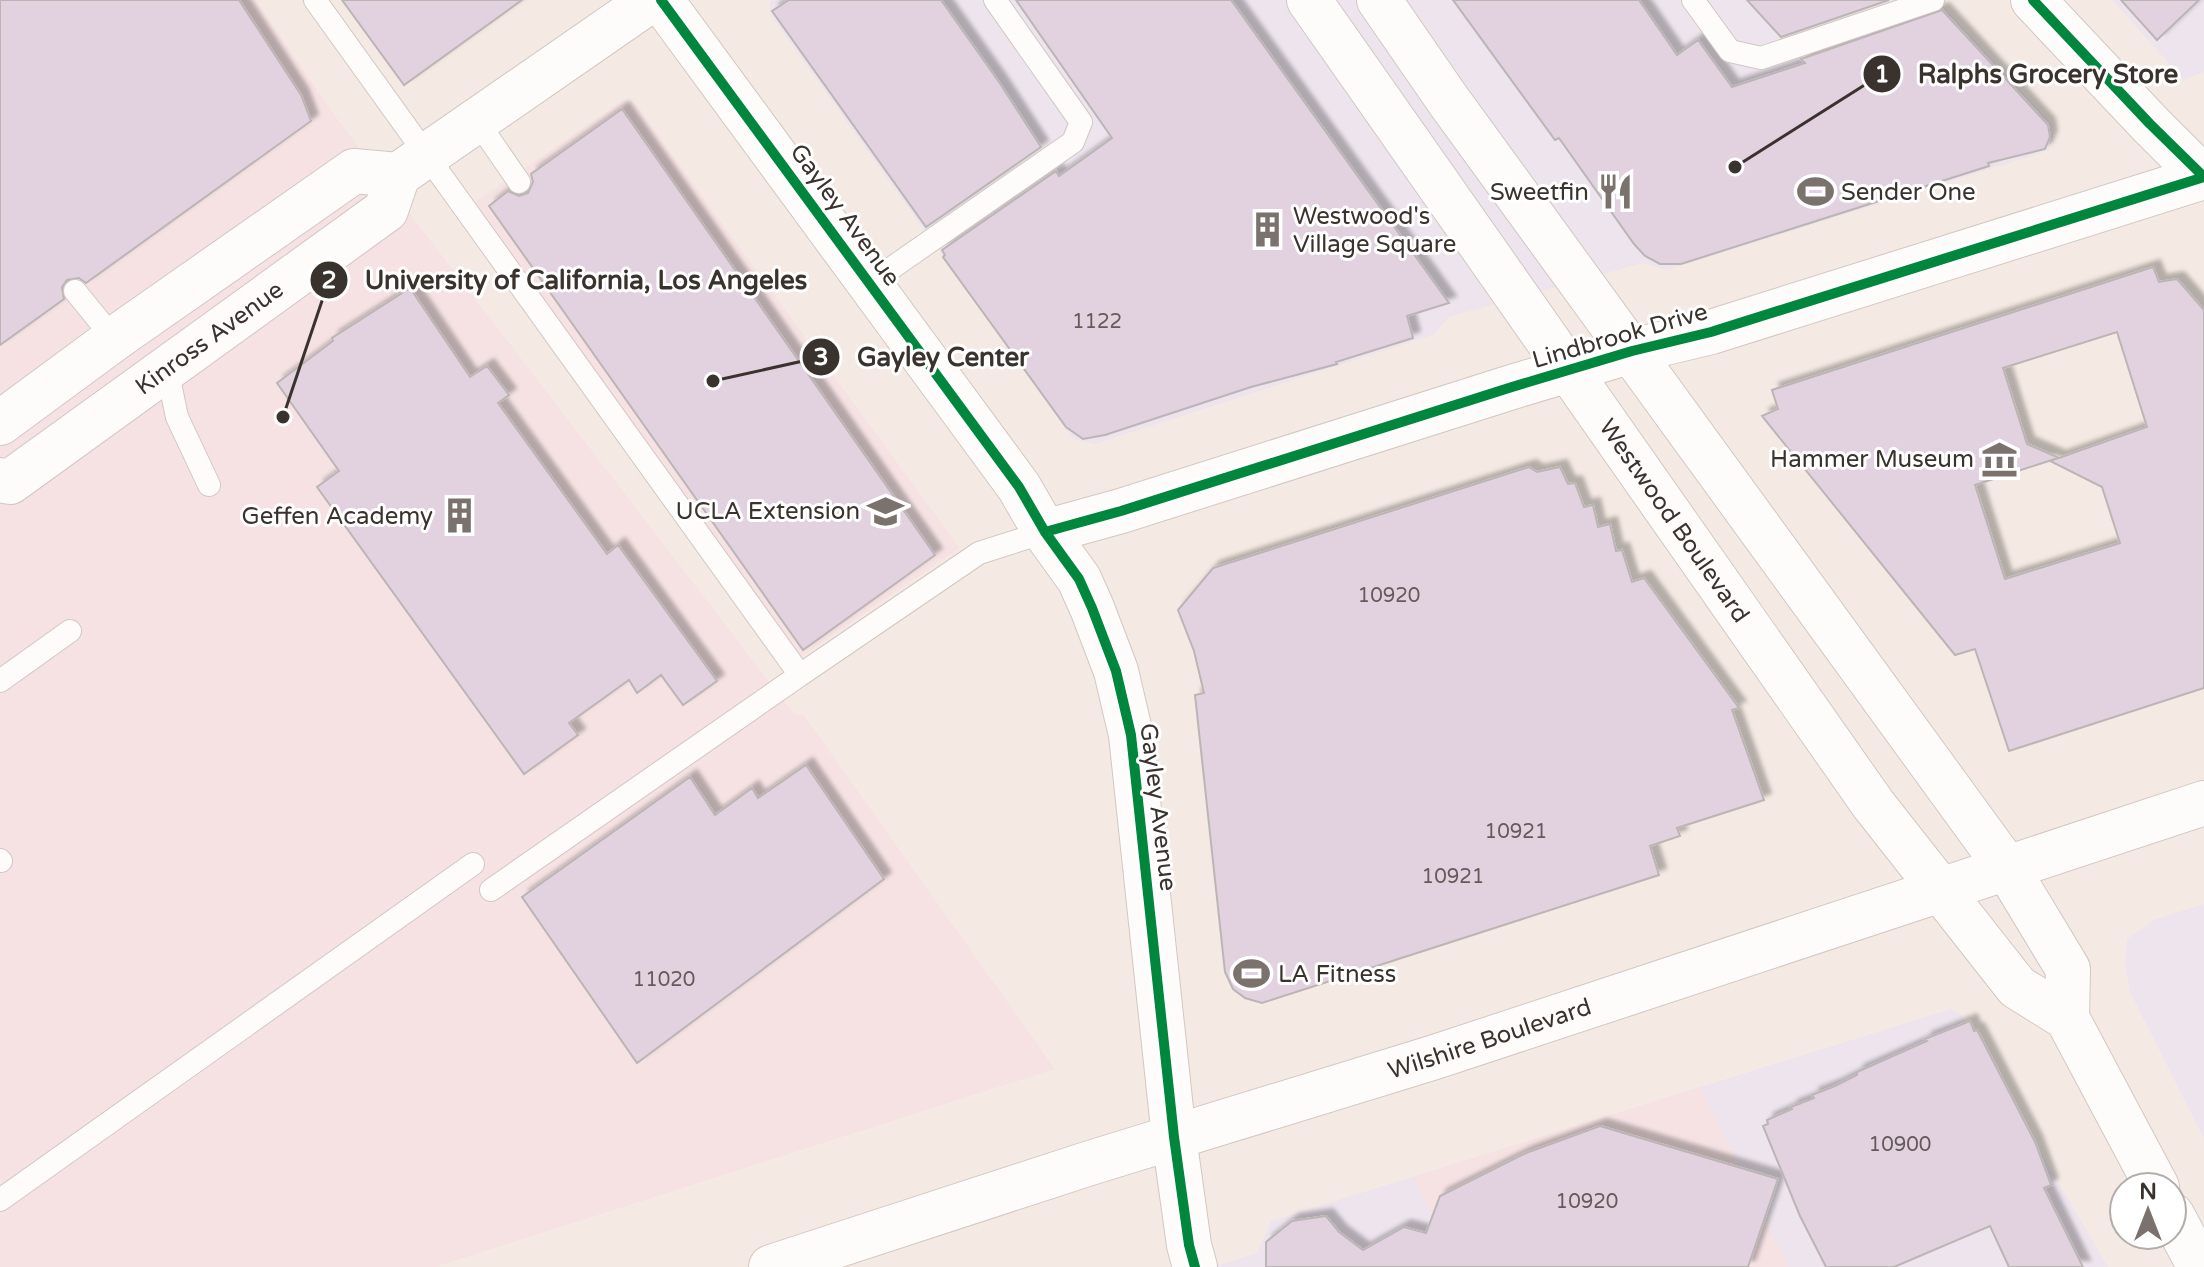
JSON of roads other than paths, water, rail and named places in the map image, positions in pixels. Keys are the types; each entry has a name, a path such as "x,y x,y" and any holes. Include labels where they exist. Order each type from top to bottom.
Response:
{"main road":[{"path":"0,423 354,171 412,165 651,0"},
{"name":"Gayley Avenue","path":"661,0 1019,487 1045,532 1079,579 1092,608 1116,671 1129,722 1165,1029 1174,1137 1189,1245 1195,1267"},
{"name":"Westwood Boulevard","path":"1309,0 1855,780 1938,890 2017,987 2067,1018"},
{"path":"1379,0 1448,100 2007,868 2068,969 2067,1018 2148,1171"},
{"path":"2033,0 2204,177"},
{"name":"Kinross Avenue","path":"0,480 10,482 386,210 412,165"},
{"name":"Lindbrook Drive","path":"1045,532 1632,351 1711,332 2204,177"},
{"name":"Wilshire Boulevard","path":"771,1267 1174,1137 1420,1062 2204,803"},
{"path":"2188,1245 2200,1267"}],"lane":[{"path":"315,0 412,165 800,675"},
{"path":"870,283 1073,142 1081,122 995,0"},
{"path":"1693,0 1730,51 1761,58 1933,0"},
{"path":"477,121 519,182"},
{"path":"75,291 114,339"},
{"path":"167,369 177,417 209,485"},
{"path":"491,890 979,553 1045,532"},
{"path":"0,681 70,631"},
{"path":"0,1200 473,864"}],"place":[{"name":"Ralphs Grocery Store","path":"1735,167"},
{"name":"Sweetfin","path":"1615,192"},
{"name":"Sender One","path":"1815,192"},
{"name":"Westwood's Village Square","path":"1267,230"},
{"name":"Gayley Center","path":"713,381"},
{"name":"University of California, Los Angeles","path":"283,417"},
{"name":"Hammer Museum","path":"2000,459"},
{"name":"UCLA Extension","path":"886,511"},
{"name":"Geffen Academy","path":"459,516"},
{"name":"LA Fitness","path":"1252,974"}]}
